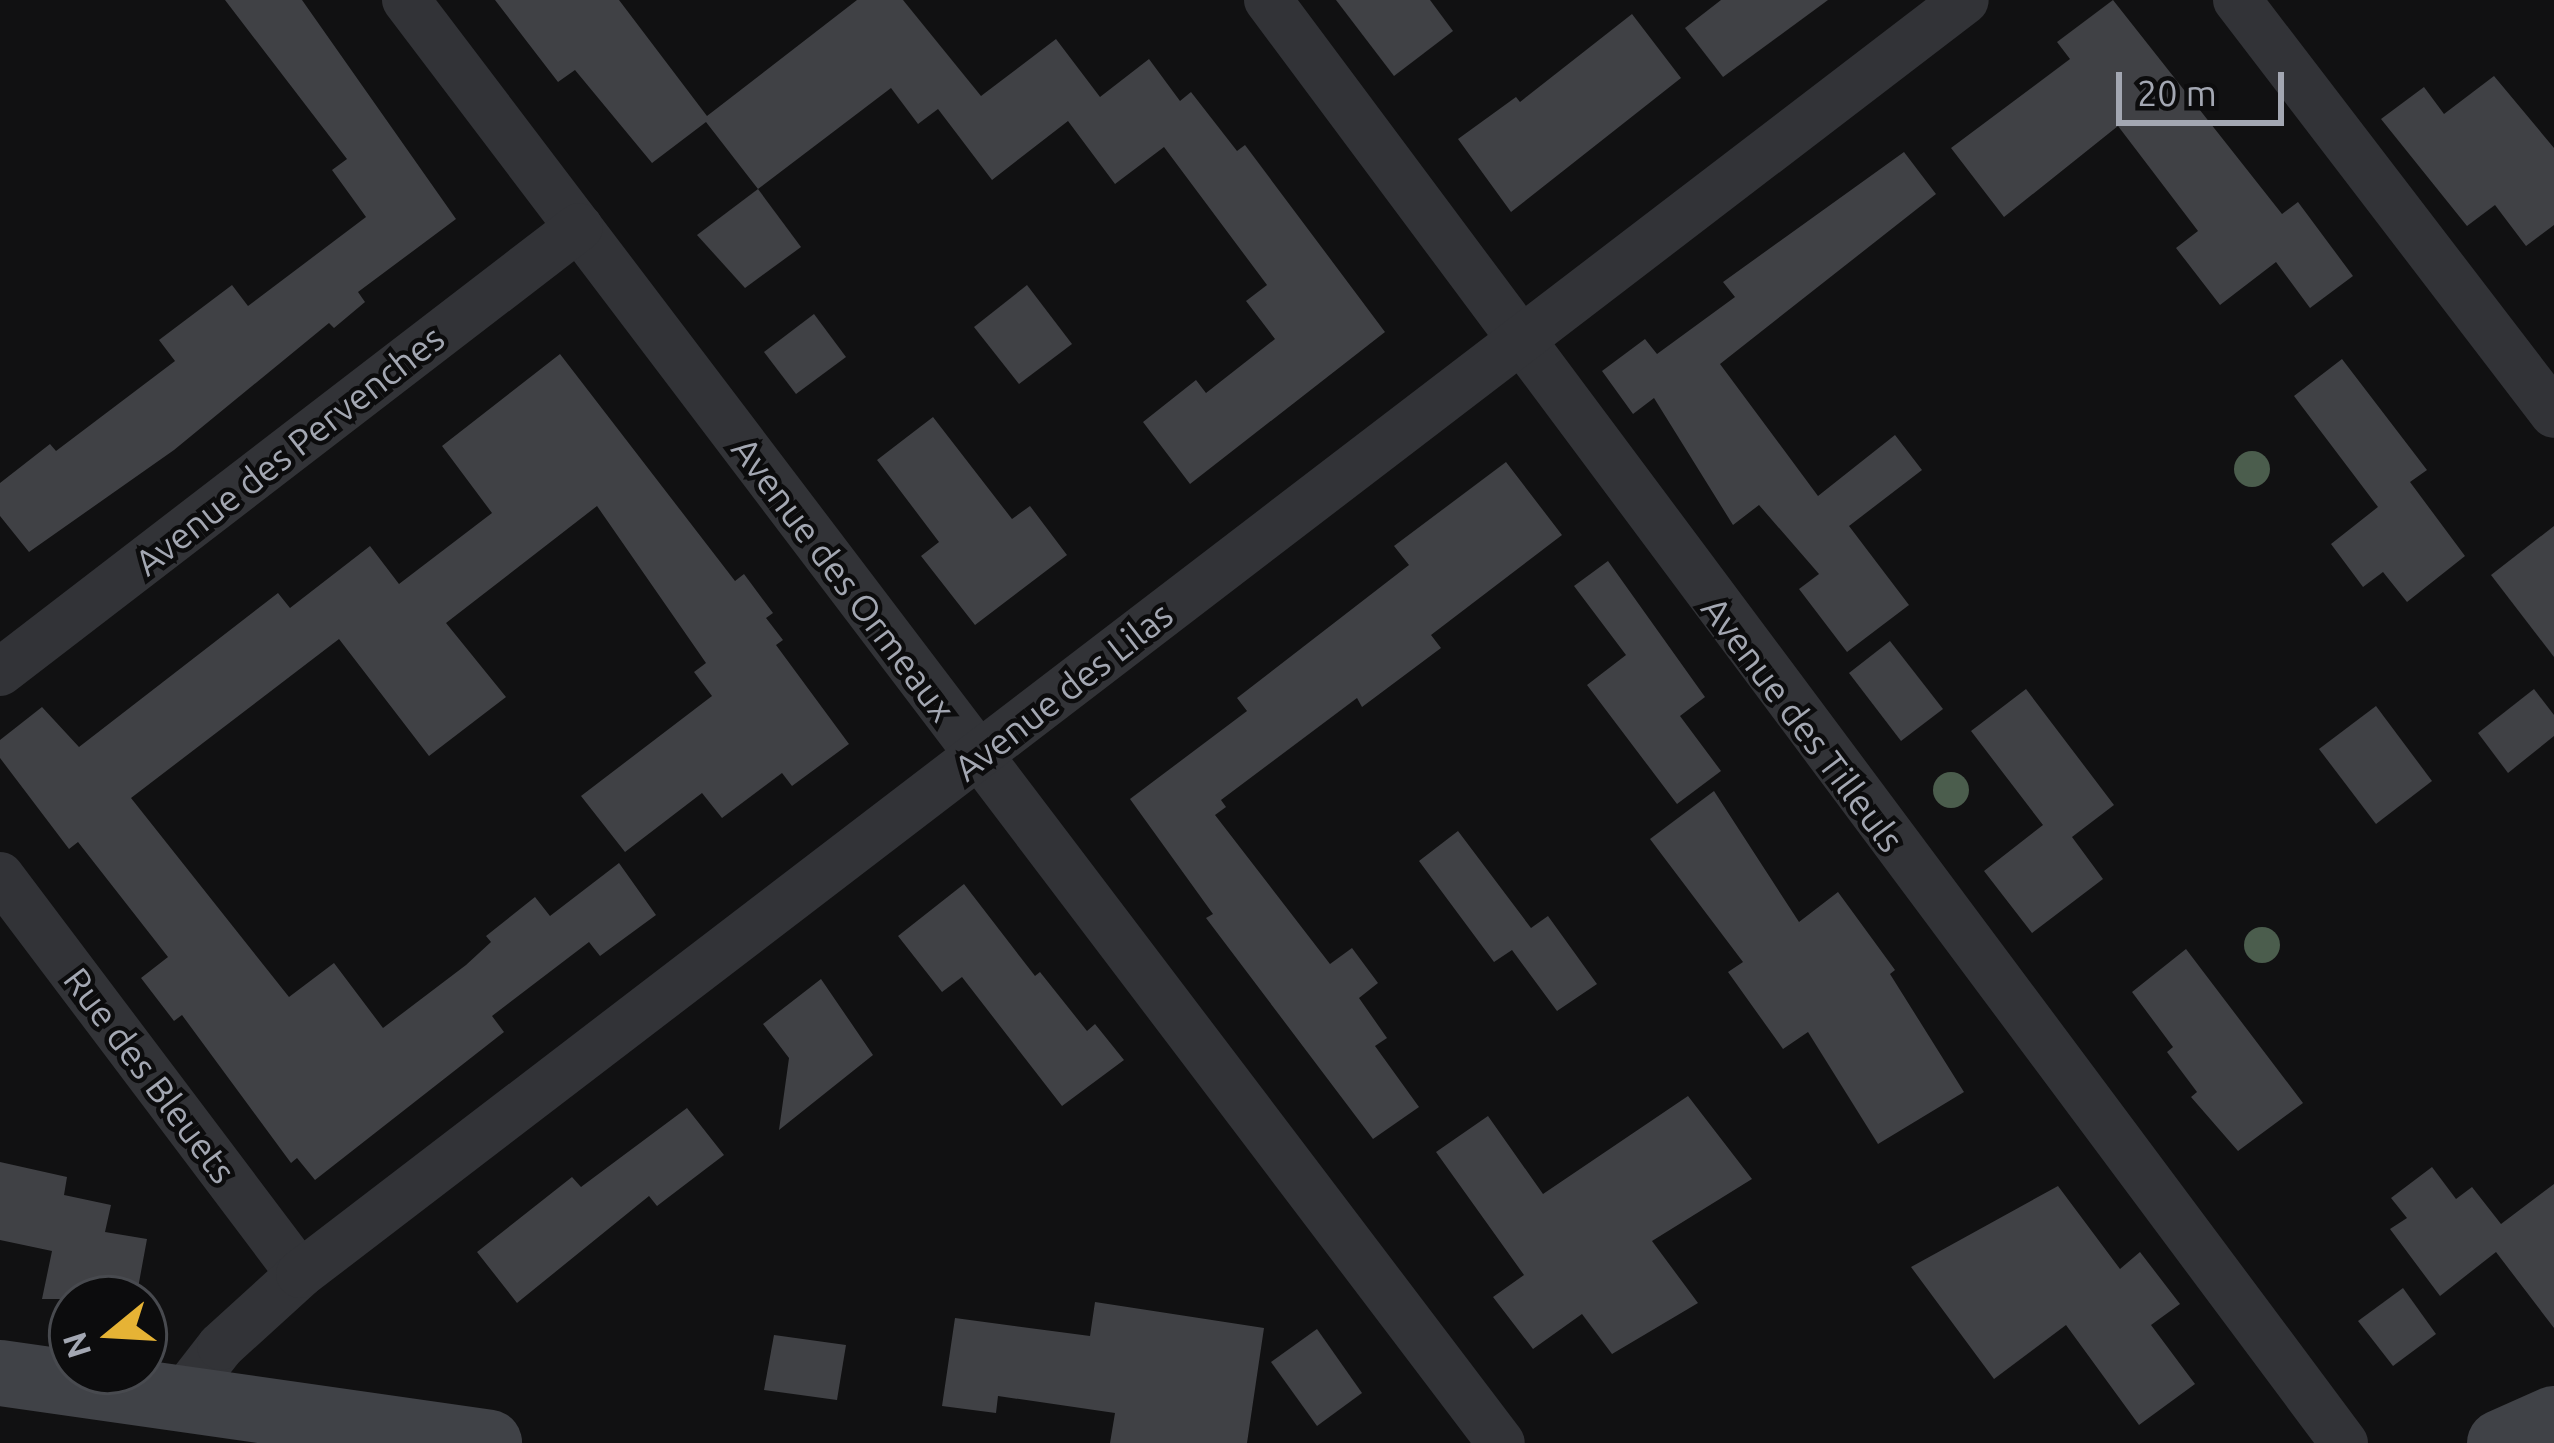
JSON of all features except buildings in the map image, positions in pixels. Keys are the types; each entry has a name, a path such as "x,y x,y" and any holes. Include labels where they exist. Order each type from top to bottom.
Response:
{"main road":[{"path":"0,1373 489,1443"},
{"path":"2500,1443 2554,1419"}],"street":[{"name":"Avenue des Ormeaux","path":"406,0 1501,1443"},
{"name":"Avenue des Tilleuls","path":"1268,0 1514,340 2344,1443"},
{"name":"Avenue des Lilas","path":"179,1400 221,1346 300,1274 977,758 1514,340 1965,0"},
{"path":"2237,0 2554,414"},
{"name":"Avenue des Pervenches","path":"0,672 579,227"},
{"name":"Rue des Bleuets","path":"0,876 300,1274"}]}
